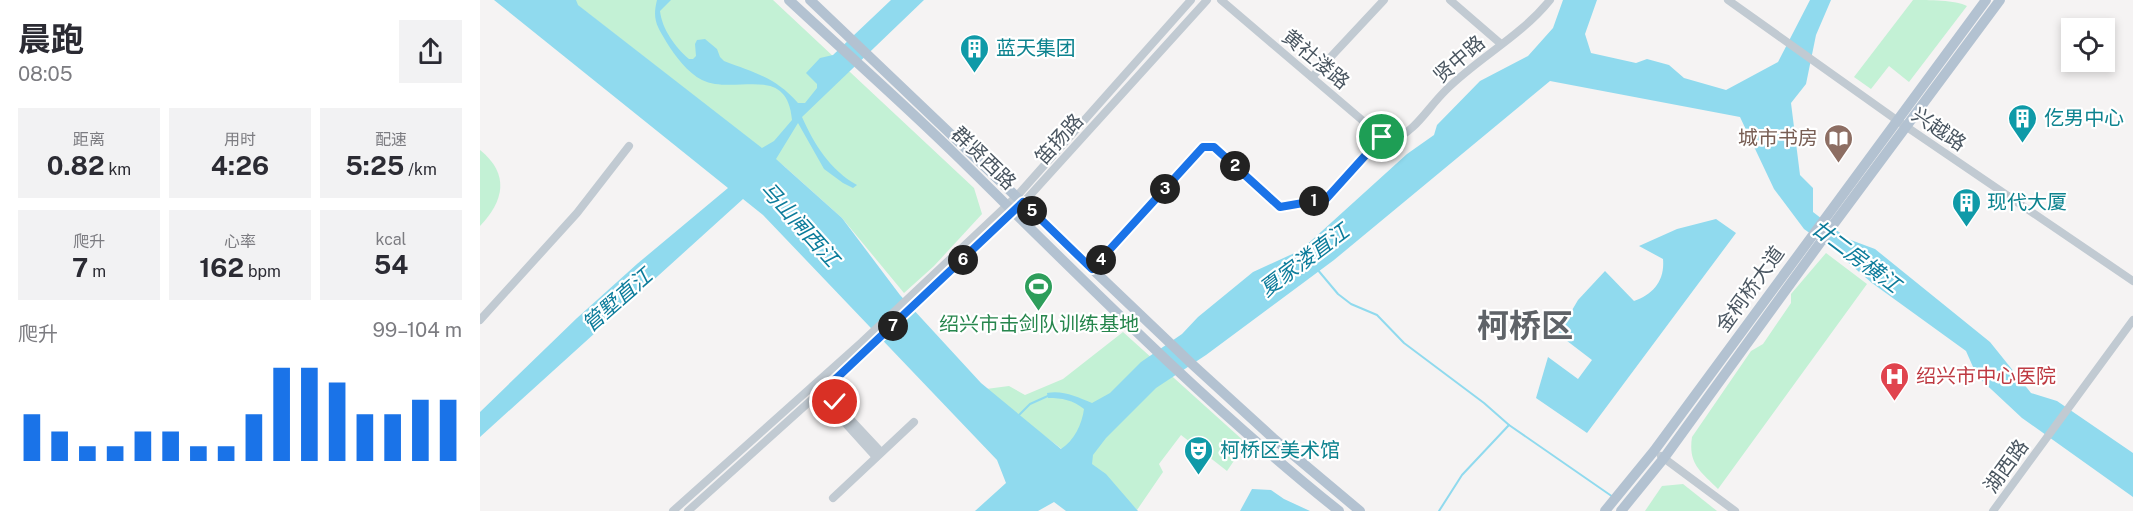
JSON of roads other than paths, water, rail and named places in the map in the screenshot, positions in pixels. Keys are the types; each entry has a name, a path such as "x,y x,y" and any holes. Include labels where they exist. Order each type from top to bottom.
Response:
{"main road":[{"name":"群贤西路","path":"789,0 1180,372 1297,477 1340,511"},
{"name":"群贤西路","path":"810,0 1168,341 1273,438 1360,511"},
{"name":"金柯桥大道","path":"1902,124 1986,0"},
{"name":"金柯桥大道","path":"1621,511 1664,458 1829,221 2000,0"},
{"name":"金柯桥大道","path":"1607,508 1654,451 1814,242"}],"street":[{"name":"笛扬路","path":"1020,199 1191,0"},
{"name":"笛扬路","path":"688,511 920,301 1020,199 1207,0"},
{"name":"黄社溇路","path":"1221,0 1389,143"},
{"path":"1312,77 1384,0"},
{"path":"1450,0 1501,44"},
{"name":"贤中路","path":"1389,143 1413,129 1446,90 1529,23 1550,0"},
{"name":"兴越路","path":"1728,0 1902,124 2133,281"},
{"path":"1092,269 1203,147 1214,147 1280,207 1326,199 1382,137"},
{"path":"480,320 577,213 630,146"},
{"name":"笛扬路","path":"673,511 862,342 913,293 1010,209"},
{"name":"湖西路","path":"1993,511 2133,320"},
{"path":"821,392 879,454"},
{"path":"833,498 914,422"},
{"path":"1654,451 1735,511"}],"water":[{"path":"494,0 576,0 578,5 762,148 774,141 792,120 788,102 780,92 770,86 715,84 697,77 678,59 656,23 657,0 671,0 660,11 661,18 670,37 689,59 696,56 697,40 705,39 717,49 724,61 773,81 798,103 805,103 817,88 817,84 806,73 820,58 833,55 891,0 924,0 802,117 824,156 839,172 857,185 853,188 824,169 798,123 776,159 842,218 900,295 981,383 1061,449 1077,432 1084,409 1067,400 1048,398 1047,393 1064,393 1092,403 1110,393 1141,362 1182,334 1198,317 1253,272 1301,250 1407,154 1434,135 1437,125 1480,81 1528,56 1553,28 1563,0 1597,0 1585,34 1591,53 1636,63 1647,59 1669,65 1684,78 1726,90 1778,62 1810,0 1831,0 1816,35 1806,84 1791,103 1800,175 1813,188 1813,212 1848,239 1875,249 1990,342 2031,393 2057,401 2133,453 2133,497 2022,418 1977,376 1966,351 1872,283 1836,252 1804,229 1774,189 1740,117 1550,81 1334,260 1206,355 1156,388 1106,438 1093,455 1092,464 1106,474 1138,511 1066,511 1054,502 1038,511 975,511 1006,483 997,460 763,215 743,199 480,437 480,412 577,318 728,188"},
{"path":"1716,219 1736,233 1587,433 1536,398 1548,357 1578,379 1592,360 1558,334 1578,300 1605,271 1634,301 1641,298 1647,295 1660,280 1663,259 1639,246 1677,229"},
{"path":"1252,489 1271,490 1310,511 1240,511"}],"waterway":[{"name":"夏家溇直江","path":"1317,269 1338,294 1351,304 1377,315 1404,343 1484,403 1509,425 1613,497"},
{"path":"1018,416 1030,404 1050,395"},
{"path":"1439,511 1462,475 1509,425"}],"place":[{"name":"蓝天集团","path":"975,74"},
{"name":"仡男中心","path":"2023,144"},
{"name":"城市书房","path":"1839,164"},
{"name":"现代大厦","path":"1966,228"},
{"name":"绍兴市击剑队训练基地","path":"1039,312"},
{"name":"绍兴市中心医院","path":"1895,402"},
{"name":"柯桥区美术馆","path":"1199,476"}],"district":[{"name":"柯桥区","path":"1525,325"}],"water label":[{"name":"马山闸西江","path":"800,224"},
{"name":"廿二房横江","path":"1856,256"},
{"name":"管墅直江","path":"617,300"}]}
